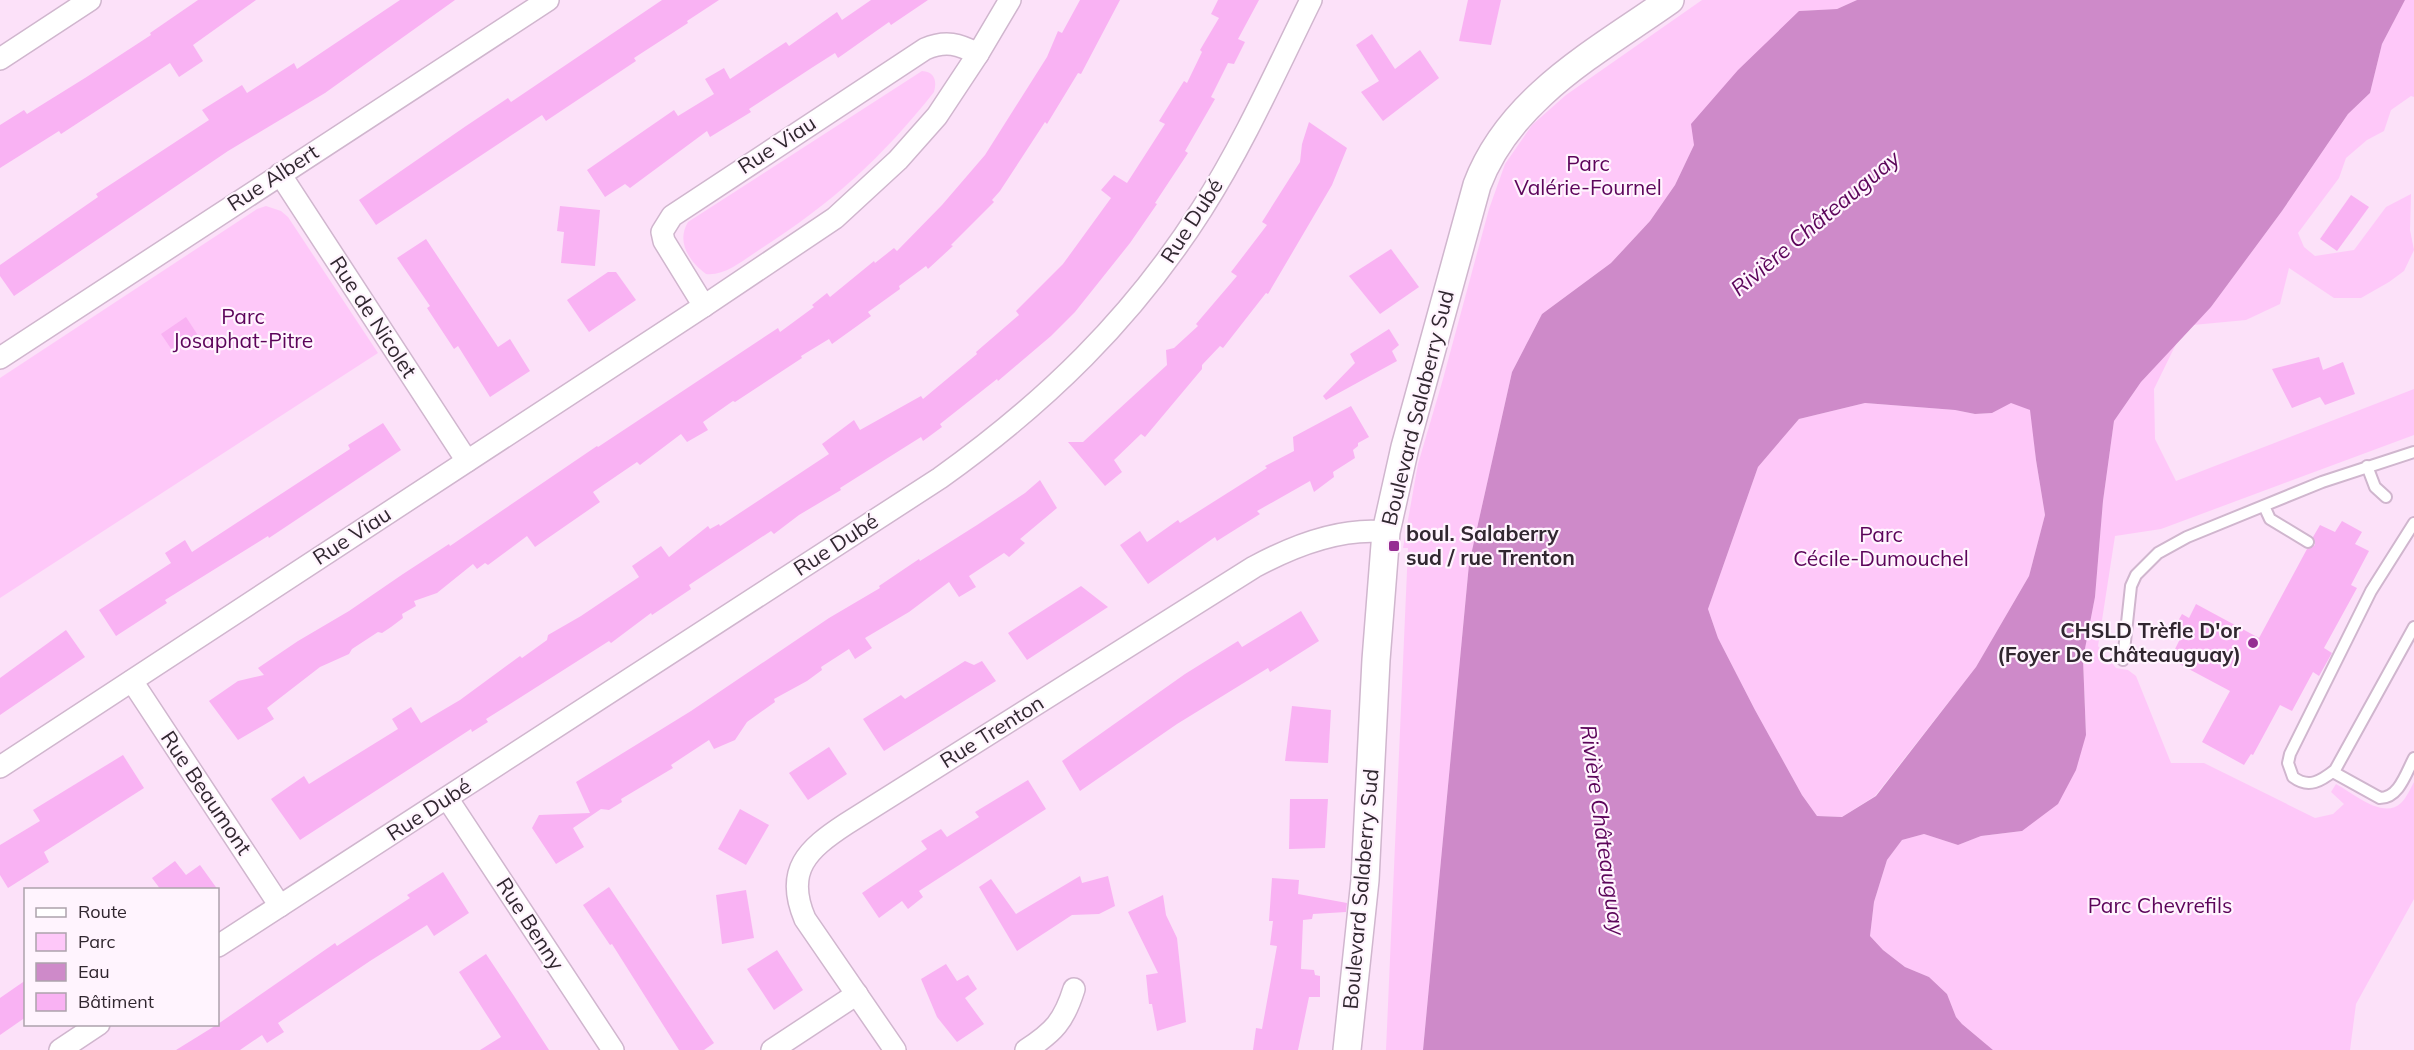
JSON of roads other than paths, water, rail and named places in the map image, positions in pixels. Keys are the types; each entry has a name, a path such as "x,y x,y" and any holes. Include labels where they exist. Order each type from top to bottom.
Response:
{"street":[{"path":"0,59 90,0"},
{"name":"Rue Albert","path":"0,358 548,0"},
{"name":"Rue Viau","path":"0,767 814,233 854,202 917,140 950,98 1010,0"},
{"name":"Rue Dubé","path":"219,945 940,478 1010,426 1041,399 1113,327 1181,241 1234,155 1311,0"},
{"name":"Boulevard Salaberry Sud","path":"1347,1050 1365,880 1376,660 1386,532 1405,447 1477,184 1491,152 1511,124 1554,82 1670,0"},
{"name":"Rue Viau","path":"704,306 663,241 662,232 672,216 919,52 936,44 955,43 978,54"},
{"name":"Rue de Nicolet","path":"280,174 467,461"},
{"name":"Rue Trenton","path":"895,1050 806,919 799,901 798,872 803,861 819,843 1248,570 1282,553 1331,536 1386,532"},
{"name":"Rue Beaumont","path":"132,681 280,906"},
{"name":"Rue Benny","path":"447,798 613,1050"},
{"path":"1026,1050 1044,1039 1060,1023 1074,989"},
{"path":"772,1050 857,994"},
{"path":"60,1050 96,1026"}],"lane":[{"path":"2123,660 2128,598 2136,574 2169,546 2367,466 2414,452"},
{"path":"2367,466 2375,487 2386,496"},
{"path":"2264,506 2270,519 2308,542"},
{"path":"2414,523 2371,591 2290,754 2289,771 2299,782 2314,784 2333,772 2341,762 2414,627"},
{"path":"2333,772 2380,798 2388,798 2395,792 2414,758"}],"water":[{"name":"Rivière Châteauguay","path":"1857,0 2405,0 2382,44 2370,93 2348,114 2282,211 2211,307 2141,382 2114,421 2103,501 2095,597 2083,659 2086,735 2076,770 2058,804 2022,831 1981,836 1958,845 1924,834 1902,840 1887,860 1874,902 1870,936 1883,950 1905,967 1929,977 1947,994 1956,1017 1962,1024 1993,1050 1423,1050 1469,564 1512,372 1542,314 1611,263 1650,221 1675,185 1694,145 1691,124 1738,70 1799,11 1837,9","holes":["1865,403 1955,410 1975,414 1992,413 2011,403 2030,410 2045,515 2029,576 1976,667 1876,796 1842,817 1817,816 1802,795 1755,710 1718,638 1708,609 1758,467 1799,419"]}],"place":[{"name":"boul. Salaberry sud / rue Trenton","path":"1394,546"},
{"name":"CHSLD Trèfle D'or (Foyer De Châteauguay)","path":"2253,643"}],"park label":[{"name":"Parc Valérie-Fournel","path":"1588,176"},
{"name":"Parc Josaphat-Pitre","path":"243,329"},
{"name":"Parc Cécile-Dumouchel","path":"1881,547"},
{"name":"Parc Chevrefils","path":"2160,906"}]}
